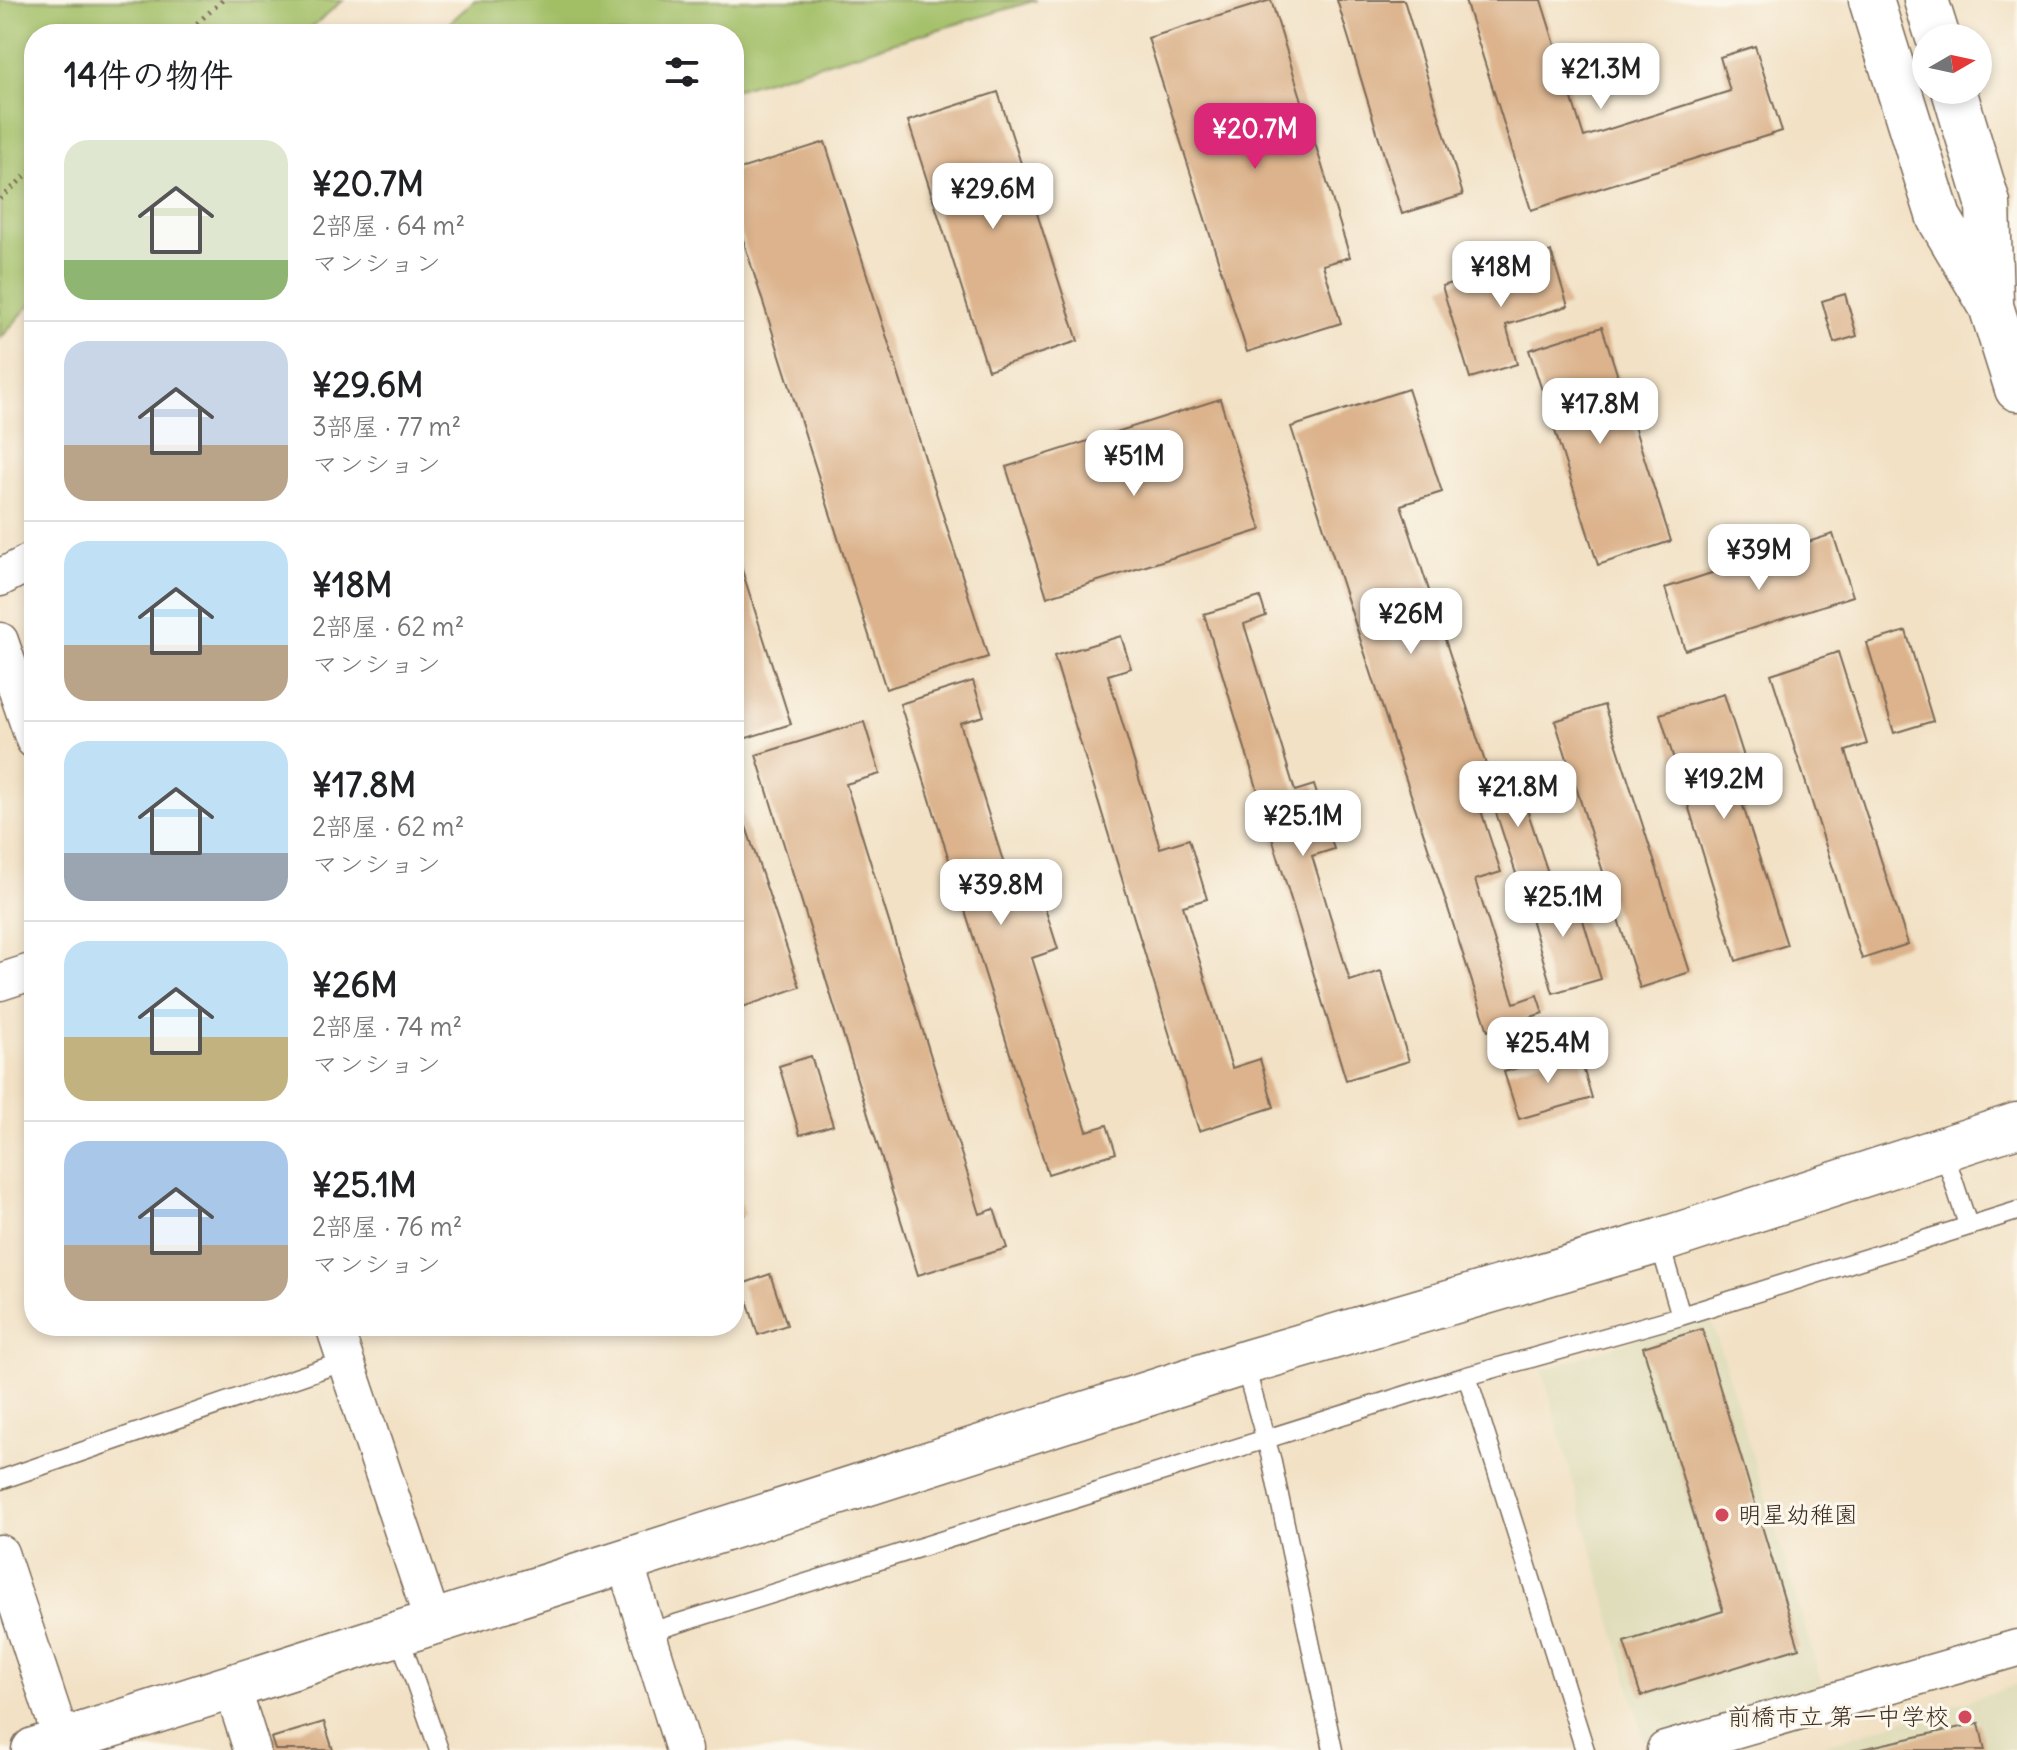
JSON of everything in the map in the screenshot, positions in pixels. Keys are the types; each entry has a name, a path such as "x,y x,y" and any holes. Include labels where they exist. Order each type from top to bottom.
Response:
{"street":[{"path":"1871,0 1939,218 2004,300"},
{"path":"1926,0 1934,24"},
{"path":"1958,104 1988,203 2017,389"},
{"path":"0,578 24,565"},
{"path":"0,641 24,711"},
{"path":"0,982 24,974"},
{"path":"0,1553 48,1745 1244,1363 1659,1241 2017,1125"},
{"path":"337,1336 416,1628"},
{"path":"625,1562 684,1750"},
{"path":"1665,1750 2017,1648"},
{"path":"232,1687 252,1750"}],"lane":[{"path":"1943,1149 1968,1225"},
{"path":"647,1633 1467,1376 1681,1316 2017,1211"},
{"path":"1659,1241 1681,1316"},
{"path":"0,1480 345,1361"},
{"path":"1244,1363 1266,1439 1333,1750"},
{"path":"1467,1376 1585,1750"},
{"path":"416,1628 439,1750"}],"path":[{"path":"196,24 223,0"},
{"path":"0,199 24,177"}],"shaded area":[{"path":"1710,1315 1822,1684 1645,1741 1542,1370"},
{"name":"前橋市立 第一中学校","path":"2017,1685 2017,1750 1808,1750"}],"green space":[{"path":"0,0 343,0 315,24 24,24 24,311 0,339"},
{"path":"475,0 1037,0 744,87 744,24 448,24"}],"building":[{"path":"1271,0 1350,257 1323,265 1341,323 1247,352 1148,38"},
{"path":"1337,0 1404,0 1463,195 1402,214"},
{"path":"1465,0 1541,0 1584,137 1730,91 1720,57 1755,46 1782,131 1531,210"},
{"path":"998,92 1078,341 988,370 908,121"},
{"path":"825,142 988,657 886,689 744,242 744,168"},
{"path":"1551,252 1568,306 1506,325 1517,364 1470,378 1442,286"},
{"path":"1845,294 1857,336 1834,343 1822,301"},
{"path":"1602,327 1671,541 1598,565 1529,350"},
{"path":"1408,389 1442,492 1401,505 1490,777 1472,783 1501,872 1475,880 1514,1003 1537,995 1543,1013 1488,1031 1291,427"},
{"path":"1220,399 1261,530 1047,597 1006,467"},
{"path":"1833,534 1853,596 1685,650 1665,588"},
{"path":"744,576 791,724 744,739"},
{"path":"1260,597 1266,616 1244,624 1295,791 1314,785 1334,849 1312,856 1350,981 1381,971 1409,1061 1346,1080 1204,614"},
{"path":"1906,631 1933,721 1894,733 1867,643"},
{"path":"1121,636 1131,668 1108,675 1160,848 1189,839 1207,899 1183,906 1232,1068 1260,1059 1274,1107 1199,1131 1054,656"},
{"path":"1838,652 1867,744 1846,751 1908,944 1862,959 1771,674"},
{"path":"973,681 984,716 960,723 1013,893 1038,886 1058,949 1032,958 1087,1131 1107,1125 1116,1153 1048,1174 900,704"},
{"path":"1724,694 1758,801 1743,806 1787,945 1736,961 1660,714"},
{"path":"1604,705 1690,972 1640,988 1555,721"},
{"path":"864,722 880,774 846,784 980,1214 994,1209 1007,1248 918,1275 756,755"},
{"path":"1515,773 1549,876 1520,886 1486,782"},
{"path":"744,821 800,987 744,1007"},
{"path":"1572,884 1601,979 1553,993 1525,898"},
{"path":"1578,1050 1592,1098 1519,1119 1504,1072"},
{"path":"811,1056 833,1125 800,1135 779,1066"},
{"path":"770,1274 787,1325 758,1335 744,1283"},
{"path":"1702,1329 1799,1648 1641,1696 1624,1642 1723,1611 1643,1347"},
{"path":"324,1722 333,1750 275,1750 271,1738"},
{"path":"1979,1723 1985,1750 1861,1750 1861,1749"}],"place":[{"name":"明星幼稚園","path":"1722,1515"},
{"name":"前橋市立 第一中学校","path":"1965,1717"}]}
